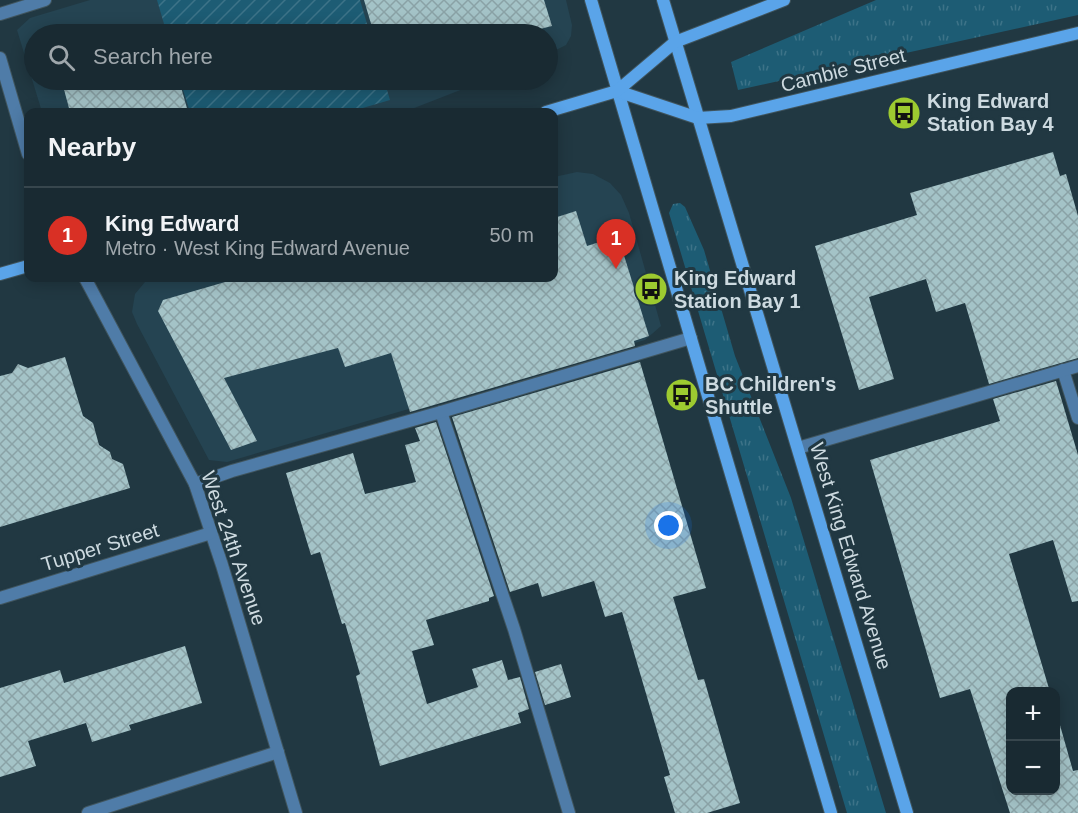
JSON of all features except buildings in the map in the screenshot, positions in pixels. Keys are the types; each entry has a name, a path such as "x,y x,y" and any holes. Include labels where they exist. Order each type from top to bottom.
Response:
{"main road":[{"path":"591,0 831,813"},
{"name":"West King Edward Avenue","path":"663,0 907,813"},
{"path":"558,108 617,91 675,42 784,0"},
{"name":"Cambie Street","path":"617,91 698,118 750,112 1078,33"},
{"path":"0,274 24,267"}],"street":[{"path":"0,14 45,0"},
{"path":"0,58 24,140"},
{"name":"West 24th Avenue","path":"86,282 195,484 296,813"},
{"path":"195,484 232,471 691,338"},
{"path":"798,448 1078,366"},
{"path":"1063,370 1078,418"},
{"path":"441,412 514,628 569,813"},
{"name":"Tupper Street","path":"0,598 211,532"},
{"path":"88,813 278,752"}],"shaded area":[{"path":"90,0 566,0 572,25 571,36 566,45 558,49 558,24 24,24 24,53 17,30 30,18"},
{"path":"35,90 460,90 414,108 41,108"},
{"path":"577,172 593,174 610,183 621,195 629,213 661,326 645,340 227,462 209,460 132,312 135,294 145,282 558,282 558,176"}],"green space":[{"path":"157,0 360,0 367,24 164,24"},
{"path":"876,0 1078,0 1078,15 738,90 731,62"},
{"path":"183,90 387,90 390,100 363,108 189,108"},
{"path":"680,203 685,207 704,250 735,356 791,498 886,813 847,813 669,213 673,204"}],"place":[{"name":"King Edward Station Bay 4","path":"904,113"},
{"name":"King Edward","path":"616,269"},
{"name":"King Edward Station Bay 1","path":"651,289"},
{"name":"BC Children's Shuttle","path":"682,395"}]}
